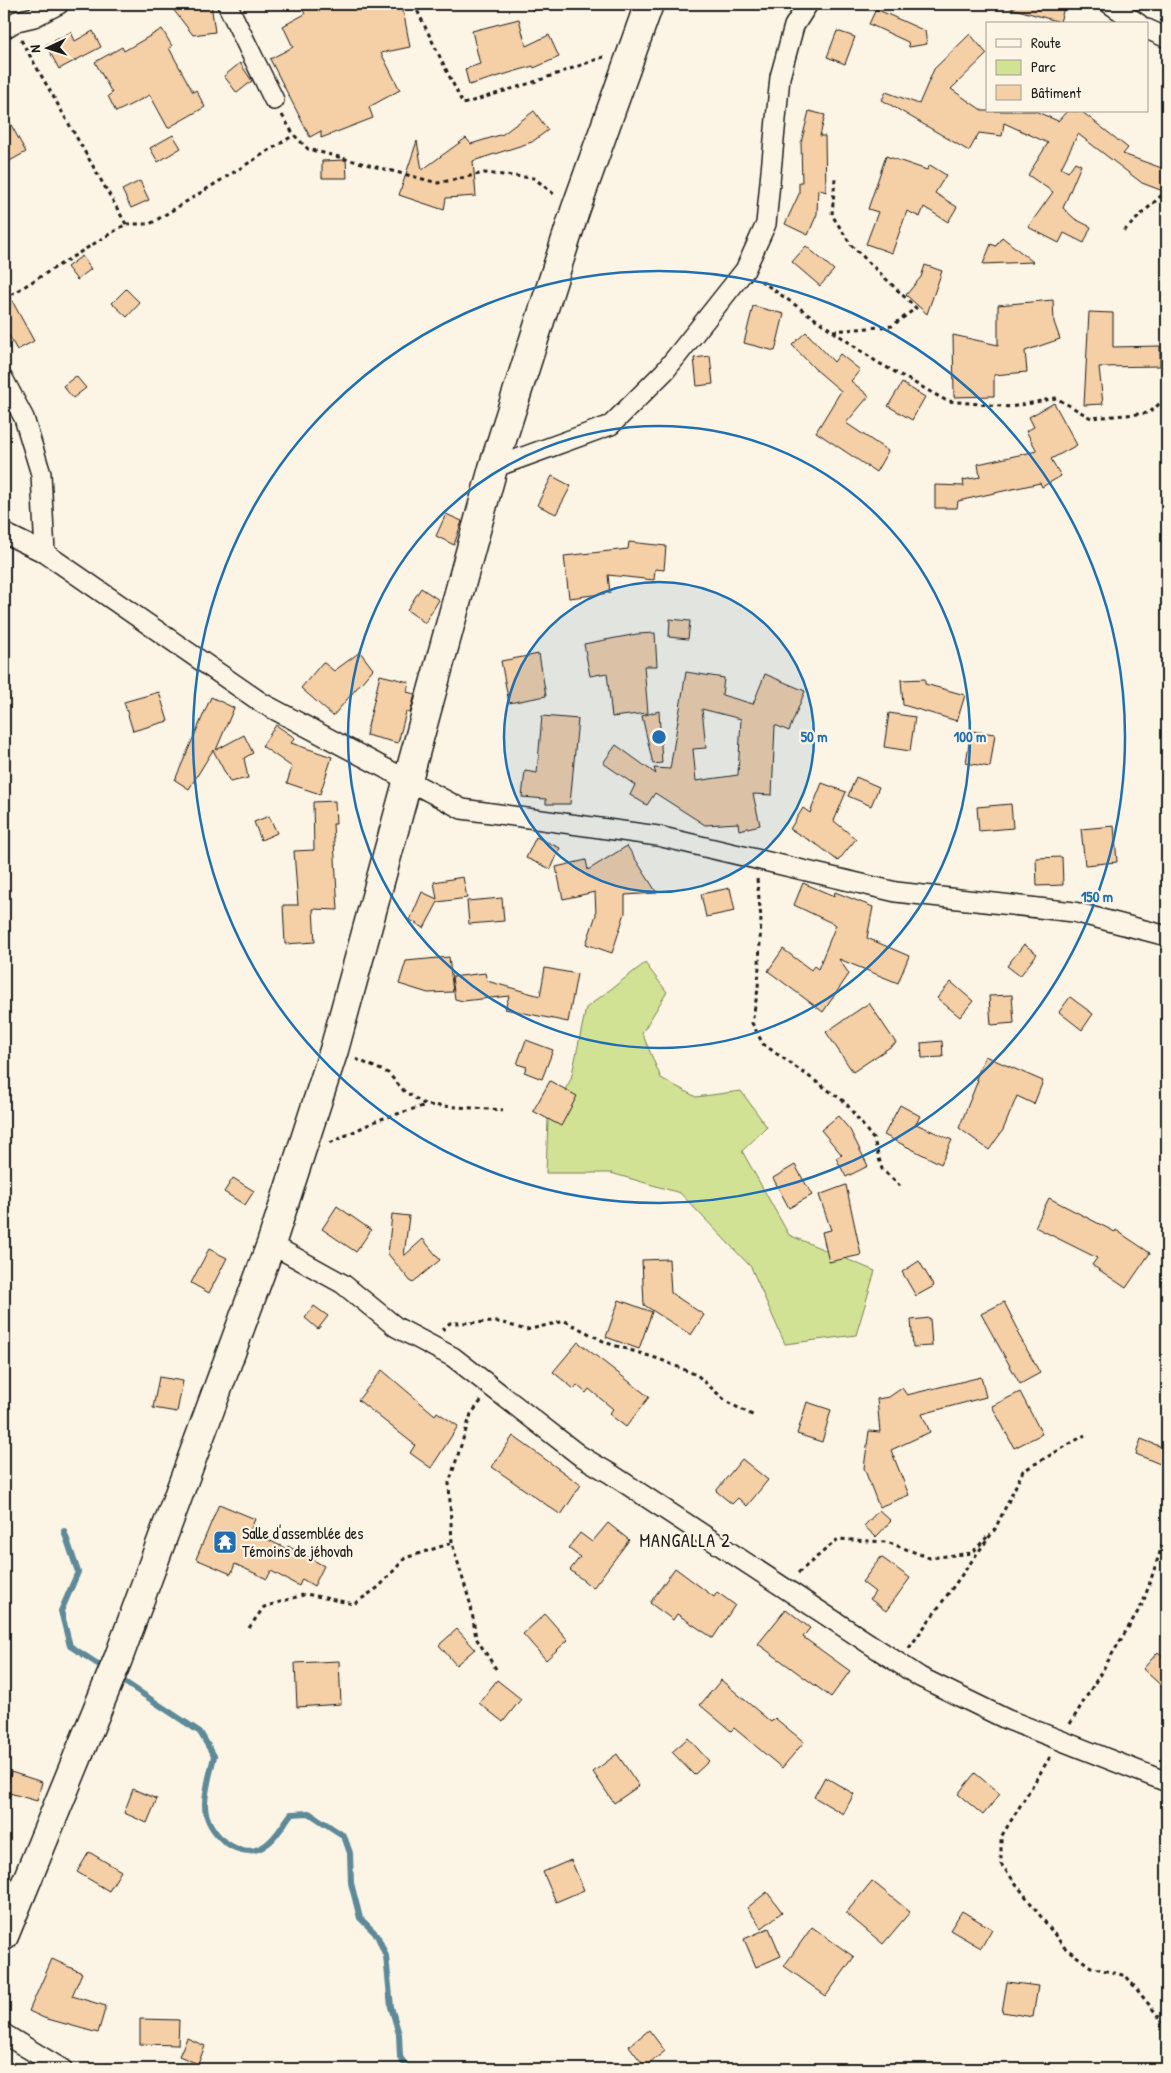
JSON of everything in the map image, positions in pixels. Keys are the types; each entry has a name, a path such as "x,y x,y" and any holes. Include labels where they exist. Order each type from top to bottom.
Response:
{"highway":[{"path":"4,1936 118,1659 271,1244 334,1050 493,468 576,211 649,4"}],"street":[{"path":"8,26 34,17 59,4"},
{"path":"227,4 274,100"},
{"path":"493,468 611,425 665,371 745,270 766,224 780,77 794,26 808,4"},
{"path":"1110,4 1136,22"},
{"path":"1148,29 1167,38"},
{"path":"4,380 24,418 41,474 45,553"},
{"path":"4,533 45,553 262,703 462,810 658,836 896,892 1074,912 1167,936"},
{"path":"271,1244 343,1284 396,1327 453,1357 580,1455 920,1677 997,1715 1167,1782"},
{"path":"4,2034 62,2069"}],"path":[{"path":"414,4 463,104 606,56 628,62"},
{"path":"532,10 552,4"},
{"path":"8,26 126,224"},
{"path":"274,100 294,135 308,149 438,183 484,174 534,178 576,211"},
{"path":"4,299 126,224 150,224 294,135"},
{"path":"833,331 892,326 916,308 851,245 832,215 835,178"},
{"path":"1124,231 1167,190"},
{"path":"745,270 877,362 947,401 1011,407 1056,398 1091,418 1148,413 1167,398"},
{"path":"755,859 761,918 758,989 752,1023 763,1044 844,1102 874,1140 882,1169 900,1186"},
{"path":"334,1050 388,1073 404,1091 426,1105"},
{"path":"300,1156 378,1120 426,1105 503,1110"},
{"path":"427,1343 450,1323 500,1322 526,1330 565,1321 607,1343 659,1359 697,1375 727,1402 756,1417"},
{"path":"491,1387 471,1414 449,1483 452,1543 470,1606 476,1638 498,1672"},
{"path":"899,1663 995,1529 1023,1471 1084,1435"},
{"path":"783,1587 838,1539 887,1542 930,1558 972,1553 995,1529"},
{"path":"250,1628 264,1607 306,1594 354,1604 378,1587 405,1558 452,1543"},
{"path":"1164,1543 1143,1604 1001,1837 1001,1864 1064,1947 1091,1967 1126,1976 1167,2028"}],"green space":[{"path":"645,963 667,992 642,1033 661,1078 696,1097 741,1091 767,1127 742,1151 789,1235 875,1271 856,1335 785,1344 751,1267 680,1193 611,1173 546,1173 548,1119 571,1079 586,1008"}],"building":[{"path":"169,4 211,4 215,32 193,35"},
{"path":"300,4 352,4 356,11 370,4 398,4 404,15 410,47 381,53 400,90 369,107 373,118 321,138 321,131 310,137 270,59 293,47 283,26 305,14"},
{"path":"1012,4 1065,4 1060,22 1011,8"},
{"path":"876,9 925,31 927,44 909,47 908,42 869,24"},
{"path":"519,19 526,46 549,35 559,57 534,68 533,66 469,85 465,69 480,64 472,31"},
{"path":"162,29 172,46 169,48 193,92 196,90 205,107 168,128 150,95 116,112 108,96 112,93 95,62 122,47 124,51"},
{"path":"93,31 101,47 59,69 46,45 71,32 75,41"},
{"path":"837,31 855,37 845,64 827,57"},
{"path":"970,34 986,55 951,89 986,112 1037,112 1058,121 1066,112 1082,112 1128,148 1123,154 1167,170 1167,181 1163,191 1142,183 1078,134 1061,168 1068,172 1075,162 1081,165 1063,208 1075,219 1091,227 1084,243 1064,233 1059,243 1028,227 1053,192 1028,175 1048,143 1004,123 1002,136 979,133 969,151 882,100 886,92 919,104 934,69"},
{"path":"240,63 252,81 237,93 224,76"},
{"path":"534,111 548,130 532,142 473,161 476,196 446,198 444,210 399,195 417,141 422,170 466,138 471,144 503,134"},
{"path":"809,111 825,115 820,136 825,136 826,192 818,189 817,214 808,235 785,224 799,194 799,182 802,182 801,143"},
{"path":"4,112 26,152 4,164"},
{"path":"173,135 181,148 158,162 150,148"},
{"path":"886,156 927,170 930,165 946,175 935,193 957,207 948,222 924,207 920,217 907,211 892,253 866,244 878,212 868,209"},
{"path":"346,160 347,178 322,178 322,161"},
{"path":"140,181 149,200 131,208 122,190"},
{"path":"1002,237 1033,262 983,264 991,244 996,246"},
{"path":"806,246 834,270 820,286 792,262"},
{"path":"82,256 91,269 77,280 67,267"},
{"path":"925,265 942,271 927,314 906,295 921,277"},
{"path":"4,286 34,341 17,350 4,327"},
{"path":"126,289 140,303 127,317 112,303"},
{"path":"1053,300 1054,322 1060,339 1025,351 1027,372 994,375 994,396 954,397 953,335 998,345 998,305"},
{"path":"753,306 784,314 775,351 744,343"},
{"path":"1089,312 1113,313 1113,347 1160,346 1160,366 1099,367 1103,404 1084,405"},
{"path":"806,332 834,362 840,354 860,370 851,381 869,396 846,423 888,451 876,472 816,432 841,391 814,368 792,345"},
{"path":"710,356 713,384 697,386 694,358"},
{"path":"76,376 86,388 73,398 63,386"},
{"path":"902,383 925,397 912,420 888,406"},
{"path":"1054,403 1077,445 1051,459 1061,476 1042,487 1040,483 958,501 957,508 935,508 935,485 964,486 963,480 980,477 978,464 1037,451 1026,431 1034,427 1029,417"},
{"path":"552,476 571,486 556,514 537,505"},
{"path":"446,514 462,521 454,545 436,536"},
{"path":"629,542 666,546 664,570 655,569 654,580 608,575 610,593 569,598 564,556 628,549"},
{"path":"421,588 439,600 425,623 407,610"},
{"path":"670,619 690,621 688,639 669,637"},
{"path":"655,633 657,666 644,666 648,713 612,717 607,673 590,676 584,644 637,634"},
{"path":"360,652 373,669 333,716 301,688 323,662 334,671"},
{"path":"539,654 546,696 509,703 501,661"},
{"path":"686,672 724,678 722,695 753,704 765,674 805,691 789,731 775,725 772,795 753,794 760,825 739,830 738,823 705,825 655,793 647,805 630,795 635,785 603,763 616,745 656,774 654,768 670,769","holes":["702,709 741,719 738,775 696,781 693,749 706,748"]},
{"path":"380,675 409,682 407,692 415,694 410,713 406,712 398,743 366,735"},
{"path":"925,679 925,684 965,695 957,721 903,705 901,680"},
{"path":"159,692 168,721 133,731 124,702"},
{"path":"211,697 234,708 216,750 244,735 253,753 244,758 248,778 230,782 213,750 189,789 175,780"},
{"path":"659,711 662,763 653,764 642,716"},
{"path":"889,713 915,717 910,751 884,747"},
{"path":"542,716 578,719 570,804 546,804 546,799 522,797 525,771 537,773"},
{"path":"276,725 295,738 291,743 332,757 320,794 287,783 292,767 262,746"},
{"path":"971,731 995,734 990,767 966,763"},
{"path":"856,777 879,787 871,806 848,796"},
{"path":"822,783 846,792 834,821 856,839 838,861 819,846 790,829 803,808 810,813"},
{"path":"335,801 336,824 333,824 338,910 313,909 315,942 285,944 283,905 298,905 294,851 314,850 313,802"},
{"path":"1011,804 1013,828 979,831 977,807"},
{"path":"269,816 277,833 261,840 254,822"},
{"path":"1114,826 1117,862 1085,865 1081,829"},
{"path":"536,837 560,848 551,869 526,858"},
{"path":"627,846 657,893 625,895 625,913 612,953 586,944 596,915 595,892 563,899 556,867 586,860 588,870"},
{"path":"1062,857 1063,885 1037,886 1036,858"},
{"path":"463,877 467,898 438,902 424,928 410,920 422,892 437,899 434,882"},
{"path":"803,883 834,896 835,892 873,907 867,938 909,956 898,983 839,959 849,974 823,1012 768,971 783,949 811,970 814,966 818,969 836,925 794,905"},
{"path":"730,888 735,911 706,917 701,894"},
{"path":"502,898 504,921 469,924 467,901"},
{"path":"1024,944 1037,954 1020,976 1007,966"},
{"path":"449,957 453,992 428,993 399,984 406,961"},
{"path":"545,968 577,974 568,1022 505,1009 509,996 463,1001 455,999 452,977 485,973 487,981 540,996"},
{"path":"951,982 973,1001 960,1017 937,998"},
{"path":"1012,995 1014,1023 991,1025 989,996"},
{"path":"1070,997 1093,1014 1082,1030 1059,1012"},
{"path":"869,1003 896,1043 853,1072 826,1032"},
{"path":"526,1040 553,1050 542,1079 524,1072 527,1067 517,1064"},
{"path":"942,1041 943,1057 922,1058 921,1043"},
{"path":"985,1056 1043,1081 1034,1104 1017,1096 1003,1130 989,1150 959,1128 978,1080 976,1079"},
{"path":"550,1081 577,1096 561,1126 533,1111"},
{"path":"900,1105 920,1116 916,1124 952,1140 941,1164 884,1135"},
{"path":"838,1116 850,1130 868,1166 846,1177 836,1158 842,1155 821,1130"},
{"path":"795,1165 812,1195 789,1208 773,1178"},
{"path":"233,1178 254,1191 245,1205 224,1192"},
{"path":"846,1185 861,1255 829,1262 822,1232 831,1230 819,1195"},
{"path":"1049,1198 1115,1232 1116,1230 1150,1253 1126,1288 1092,1265 1097,1258 1035,1227"},
{"path":"337,1206 371,1230 356,1252 322,1229"},
{"path":"392,1214 409,1216 404,1256 423,1239 440,1260 412,1283 388,1254"},
{"path":"209,1249 227,1258 209,1293 191,1283"},
{"path":"669,1259 671,1293 704,1315 691,1335 644,1305 642,1260"},
{"path":"919,1261 934,1286 916,1296 902,1272"},
{"path":"619,1300 652,1312 639,1349 606,1337"},
{"path":"1004,1302 1019,1331 1017,1332 1040,1373 1020,1384 981,1314"},
{"path":"314,1306 328,1316 318,1329 305,1318"},
{"path":"930,1318 932,1346 913,1347 911,1320"},
{"path":"578,1342 649,1397 626,1427 609,1414 613,1409 589,1389 586,1393 577,1385 574,1389 553,1372"},
{"path":"382,1370 435,1415 437,1412 458,1426 431,1468 410,1453 415,1445 358,1400"},
{"path":"159,1377 183,1381 177,1412 153,1408"},
{"path":"981,1377 986,1397 922,1414 930,1432 891,1450 909,1495 879,1507 864,1468 869,1431 880,1432 877,1399 889,1397 902,1388 907,1395"},
{"path":"1020,1392 1042,1434 1014,1448 992,1406"},
{"path":"807,1402 831,1410 822,1442 797,1434"},
{"path":"513,1436 581,1485 561,1515 492,1467"},
{"path":"1141,1439 1167,1449 1167,1467 1136,1454"},
{"path":"742,1459 768,1480 747,1506 738,1498 732,1504 716,1491"},
{"path":"219,1504 255,1519 250,1531 287,1549 288,1546 324,1566 314,1586 302,1579 299,1586 271,1571 267,1579 235,1564 231,1574 196,1559"},
{"path":"879,1510 891,1521 876,1537 864,1526"},
{"path":"608,1523 629,1540 593,1588 570,1570 580,1557 568,1548 580,1533 592,1542"},
{"path":"881,1557 910,1578 886,1611 870,1599 875,1592 862,1582"},
{"path":"675,1568 714,1597 717,1592 735,1605 713,1638 677,1614 673,1620 650,1603"},
{"path":"786,1609 810,1628 803,1637 850,1671 831,1697 758,1644"},
{"path":"545,1614 568,1640 546,1660 523,1634"},
{"path":"457,1629 475,1649 456,1665 439,1645"},
{"path":"1158,1652 1167,1660 1167,1691 1143,1669"},
{"path":"339,1661 341,1704 297,1707 295,1663"},
{"path":"497,1680 521,1699 503,1722 479,1703"},
{"path":"721,1680 771,1722 775,1718 804,1742 782,1768 734,1728 731,1731 700,1705"},
{"path":"688,1738 709,1761 694,1775 672,1752"},
{"path":"617,1754 639,1786 614,1803 593,1772"},
{"path":"11,1772 42,1782 37,1801 6,1792"},
{"path":"975,1773 1000,1794 983,1815 958,1794"},
{"path":"825,1777 854,1794 843,1814 814,1797"},
{"path":"133,1789 157,1799 147,1823 124,1813"},
{"path":"89,1852 121,1871 109,1891 77,1872"},
{"path":"571,1860 584,1890 556,1902 543,1872"},
{"path":"872,1881 910,1912 883,1944 846,1913"},
{"path":"767,1892 782,1912 762,1928 747,1908"},
{"path":"962,1911 992,1929 981,1948 950,1930"},
{"path":"812,1927 854,1957 826,1996 784,1966"},
{"path":"769,1928 781,1956 756,1967 744,1939"},
{"path":"52,1959 82,1973 72,1996 106,2006 98,2033 44,2018 29,2011"},
{"path":"1007,1982 1038,1986 1033,2017 1002,2012"},
{"path":"140,2019 179,2020 178,2045 140,2044"},
{"path":"649,2030 665,2051 645,2067 629,2046"},
{"path":"187,2038 205,2046 198,2064 179,2056"}],"waterway":[{"path":"64,1531 78,1572 61,1611 70,1646 107,1670"},
{"path":"117,1677 200,1732 214,1756 206,1793 205,1805 207,1816 211,1826 226,1843 246,1851 257,1850 274,1838 291,1814 309,1813 344,1836 350,1853 351,1883 360,1918 377,1935 386,1956 391,2007 399,2034 400,2057 408,2069"}],"place":[{"name":"Salle d'assemblée des Témoins de jéhovah","path":"225,1542"}],"district":[{"name":"MANGALLA 2","path":"685,1541"}]}
